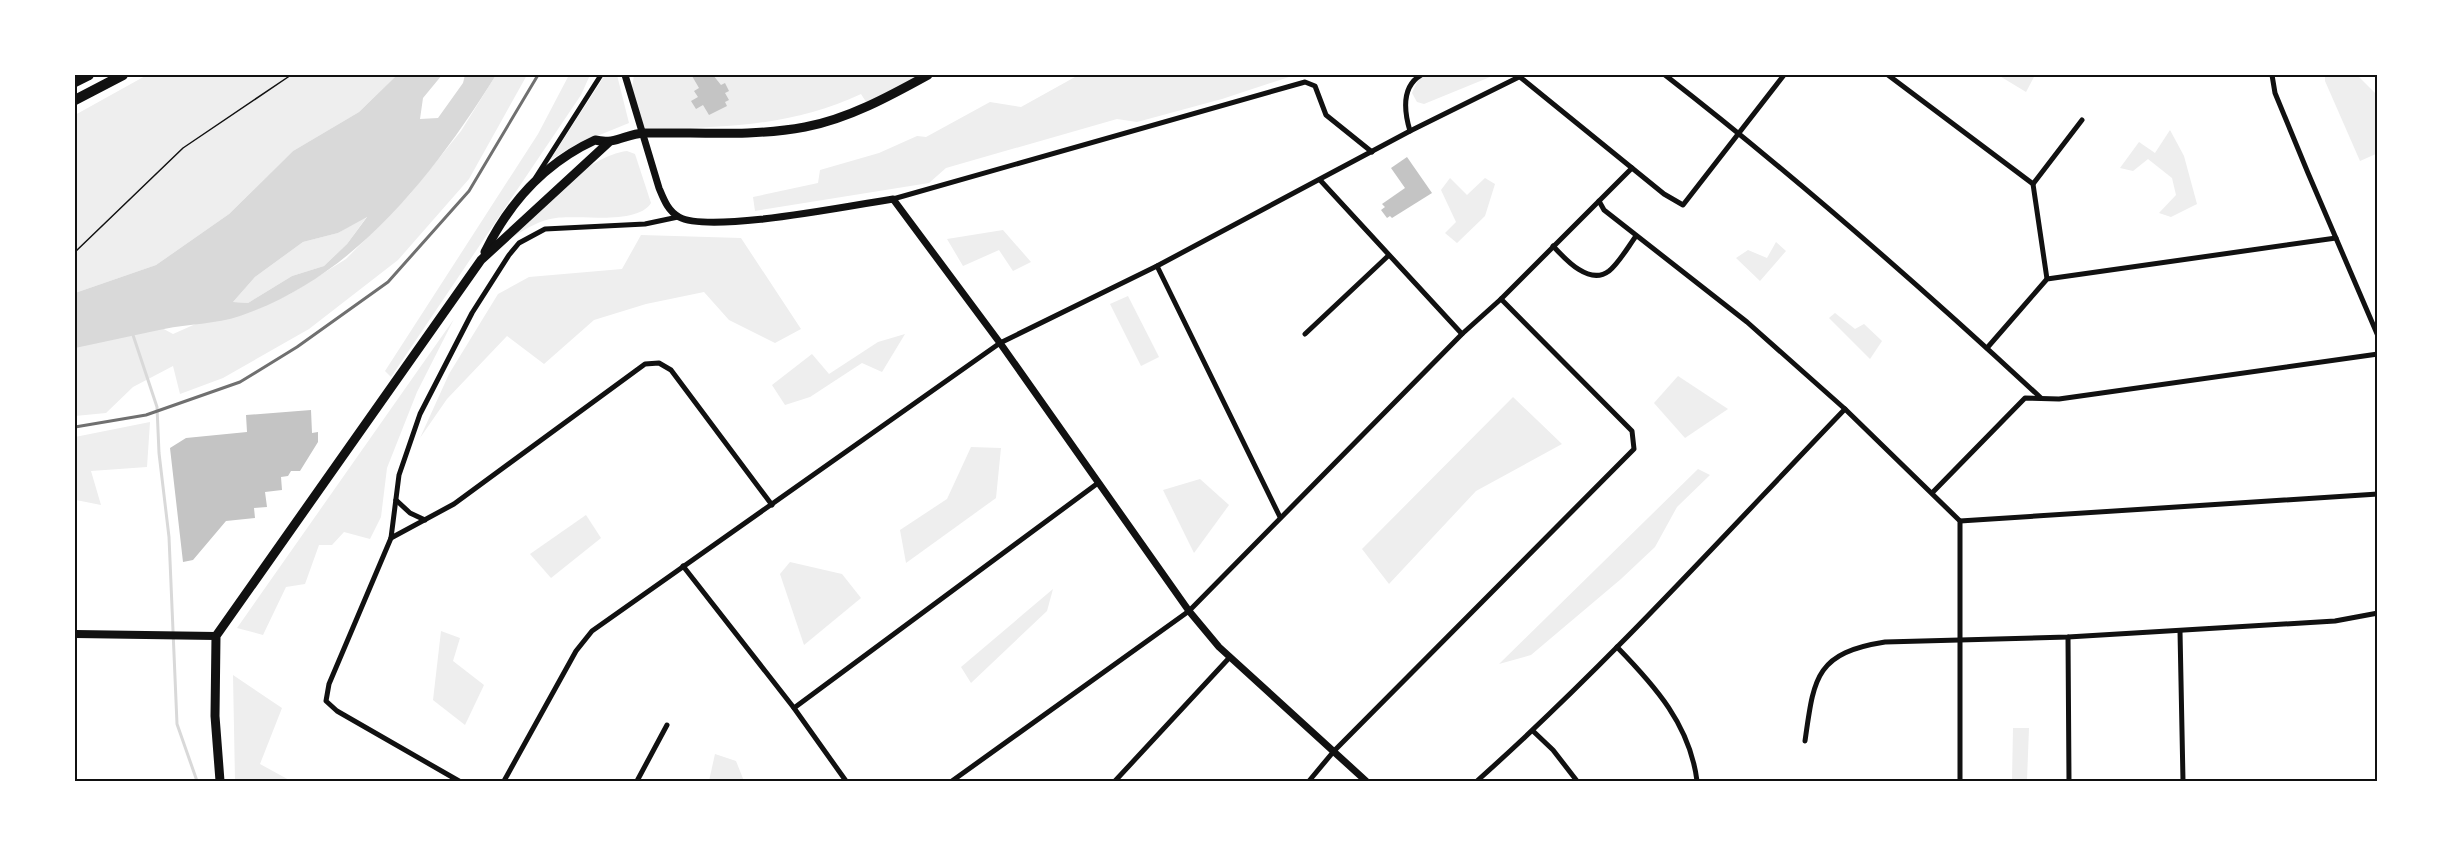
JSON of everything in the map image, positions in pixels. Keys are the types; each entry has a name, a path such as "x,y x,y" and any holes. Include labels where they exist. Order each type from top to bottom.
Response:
{"highway":[{"path":"75,82 89,75"},
{"path":"75,100 123,75"}],"main road":[{"path":"481,260 608,143 641,133 746,133 806,127 852,113 928,75"},
{"path":"220,781 214,716 216,636 481,260 491,240 534,180 549,166 595,140 608,143"},
{"path":"75,634 216,636"}],"street":[{"path":"534,180 601,75"},
{"path":"625,75 641,133 665,203 678,217"},
{"path":"1410,131 1405,112 1409,87 1421,75"},
{"path":"1665,75 1739,133 1987,348 2040,398"},
{"path":"504,781 576,651 592,631 1000,343 1158,266 1410,131 1521,76 1664,194 1683,206 1784,75"},
{"path":"1888,75 2033,184 2047,279"},
{"path":"2272,75 2283,112 2378,336"},
{"path":"459,781 337,711 326,700 326,693 392,538 404,457 439,372 472,313 519,243 545,229 645,224 678,217 705,222 742,220 893,198 1305,82 1315,86 1326,115 1372,152"},
{"path":"2033,184 2082,120"},
{"path":"952,781 1189,611 1462,334 1501,299 1632,168"},
{"path":"1320,180 1462,334"},
{"path":"893,198 1000,343 1189,611 1230,657 1366,781"},
{"path":"1599,201 1604,210 1746,322 1845,409 1933,492 1960,521 1960,781"},
{"path":"1553,246 1581,272 1599,275 1609,271 1636,236"},
{"path":"1987,348 2047,279 2336,238"},
{"path":"1305,334 1388,256"},
{"path":"1158,266 1280,517"},
{"path":"1309,781 1334,751 1634,449 1632,431 1501,299"},
{"path":"1933,492 2025,398 2060,399 2378,354"},
{"path":"392,538 454,504 645,364 658,363 671,370 772,505"},
{"path":"1477,781 1533,731 1617,647 1845,409"},
{"path":"794,708 1098,483"},
{"path":"1960,521 2378,494"},
{"path":"396,500 410,513 425,520"},
{"path":"683,566 794,708 846,781"},
{"path":"1805,741 1812,694 1820,675 1832,660 1843,652 1885,642 1961,641 2180,631 2335,621 2378,613"},
{"path":"2180,631 2183,781"},
{"path":"2068,637 2069,781"},
{"path":"1617,647 1656,688 1680,724 1690,749 1697,781"},
{"path":"1115,781 1230,657"},
{"path":"637,781 667,725"},
{"path":"1533,731 1553,750 1577,781"}],"path":[{"path":"75,252 183,148 291,75"}],"shaded area":[{"path":"147,75 397,75 359,112 293,151 229,214 156,265 75,293 75,115"},
{"path":"397,75 442,75 423,98 420,119 438,118 463,83 465,75 496,75 446,149 418,184 388,218 355,249 320,276 281,299 240,316 75,348 75,293 156,265 229,214 293,151 359,112","holes":["367,217 347,244 324,266 292,276 248,303 233,302 255,277 303,242 338,233"]},
{"path":"496,75 527,75 469,179 398,260 309,329 223,378 180,394 173,366 133,387 106,413 75,416 75,337 149,321 173,334 216,315 239,316 290,294 346,259 410,194 461,131"},
{"path":"569,75 590,75 581,95 391,377 385,371 538,134"},
{"path":"605,75 617,75 629,123 575,145 550,160"},
{"path":"634,75 928,75 868,105 861,94 835,105 782,119 699,128 643,128 632,88"},
{"path":"1295,75 1222,99 1137,122 1117,119 946,168 929,183 755,211 753,197 818,183 820,170 879,153 917,136 926,137 990,102 1021,107 1075,77"},
{"path":"1426,75 1495,75 1424,104 1417,102 1412,93 1418,80"},
{"path":"1998,75 2035,75 2026,92"},
{"path":"2325,75 2357,75 2377,95 2378,153 2360,161 2325,81"},
{"path":"2170,130 2184,156 2197,204 2171,217 2159,213 2176,195 2172,178 2148,159 2133,171 2120,168 2139,142 2155,153"},
{"path":"627,151 635,154 651,203 644,210 621,217 550,219 513,237 550,198 580,173 596,162"},
{"path":"1450,178 1467,195 1485,178 1495,184 1485,216 1457,243 1445,233 1456,222 1441,190"},
{"path":"368,215 347,244 324,266 292,276 248,303 233,302 255,277 303,242 338,233"},
{"path":"1003,230 1031,262 1013,271 999,250 963,266 947,239"},
{"path":"641,235 741,238 801,329 775,343 729,320 704,292 646,304 594,320 544,364 507,336 447,399 420,438 449,374 498,294 529,277 622,269"},
{"path":"1776,242 1786,251 1760,281 1736,258 1748,250 1767,258"},
{"path":"1128,296 1159,357 1141,366 1110,304"},
{"path":"1835,313 1855,329 1864,324 1882,341 1870,359 1829,318"},
{"path":"454,319 417,392 387,468 381,517 370,539 344,532 332,545 319,545 305,584 286,587 263,635 237,628"},
{"path":"905,334 882,372 862,363 810,397 785,405 772,385 812,354 829,374 878,342"},
{"path":"1678,376 1728,409 1685,438 1654,403"},
{"path":"1513,397 1562,444 1476,491 1389,584 1362,549"},
{"path":"150,422 147,467 91,471 101,505 76,500 75,437"},
{"path":"971,447 1001,448 996,498 906,563 900,530 947,499"},
{"path":"1698,469 1710,475 1677,507 1655,547 1621,579 1531,655 1499,664"},
{"path":"1200,479 1229,505 1194,553 1163,490"},
{"path":"586,515 601,538 551,578 530,554"},
{"path":"790,562 842,574 861,598 804,645 780,574"},
{"path":"1053,589 1047,611 971,683 961,667"},
{"path":"441,631 460,638 453,661 484,685 465,725 433,700"},
{"path":"233,675 282,708 260,764 291,781 235,781"},
{"path":"2013,728 2029,728 2027,780 2012,780"},
{"path":"715,754 736,761 744,781 709,781"}],"building":[{"path":"713,75 721,85 725,83 729,91 725,93 729,100 725,102 727,106 709,115 703,105 696,109 691,101 698,97 694,91 699,88 692,76"},
{"path":"1407,157 1432,193 1392,218 1390,216 1387,218 1381,210 1385,207 1382,204 1405,188 1391,168"},
{"path":"311,410 312,433 318,432 318,442 300,471 291,471 288,476 281,477 282,490 265,492 267,507 254,508 255,518 226,521 193,560 183,562 170,448 186,438 247,432 246,415"}],"waterway":[{"path":"132,332 157,407 159,453 169,537 177,724 197,781"}],"railway":[{"path":"75,427 146,415 240,382 297,347 388,282 469,191 538,75"}]}
